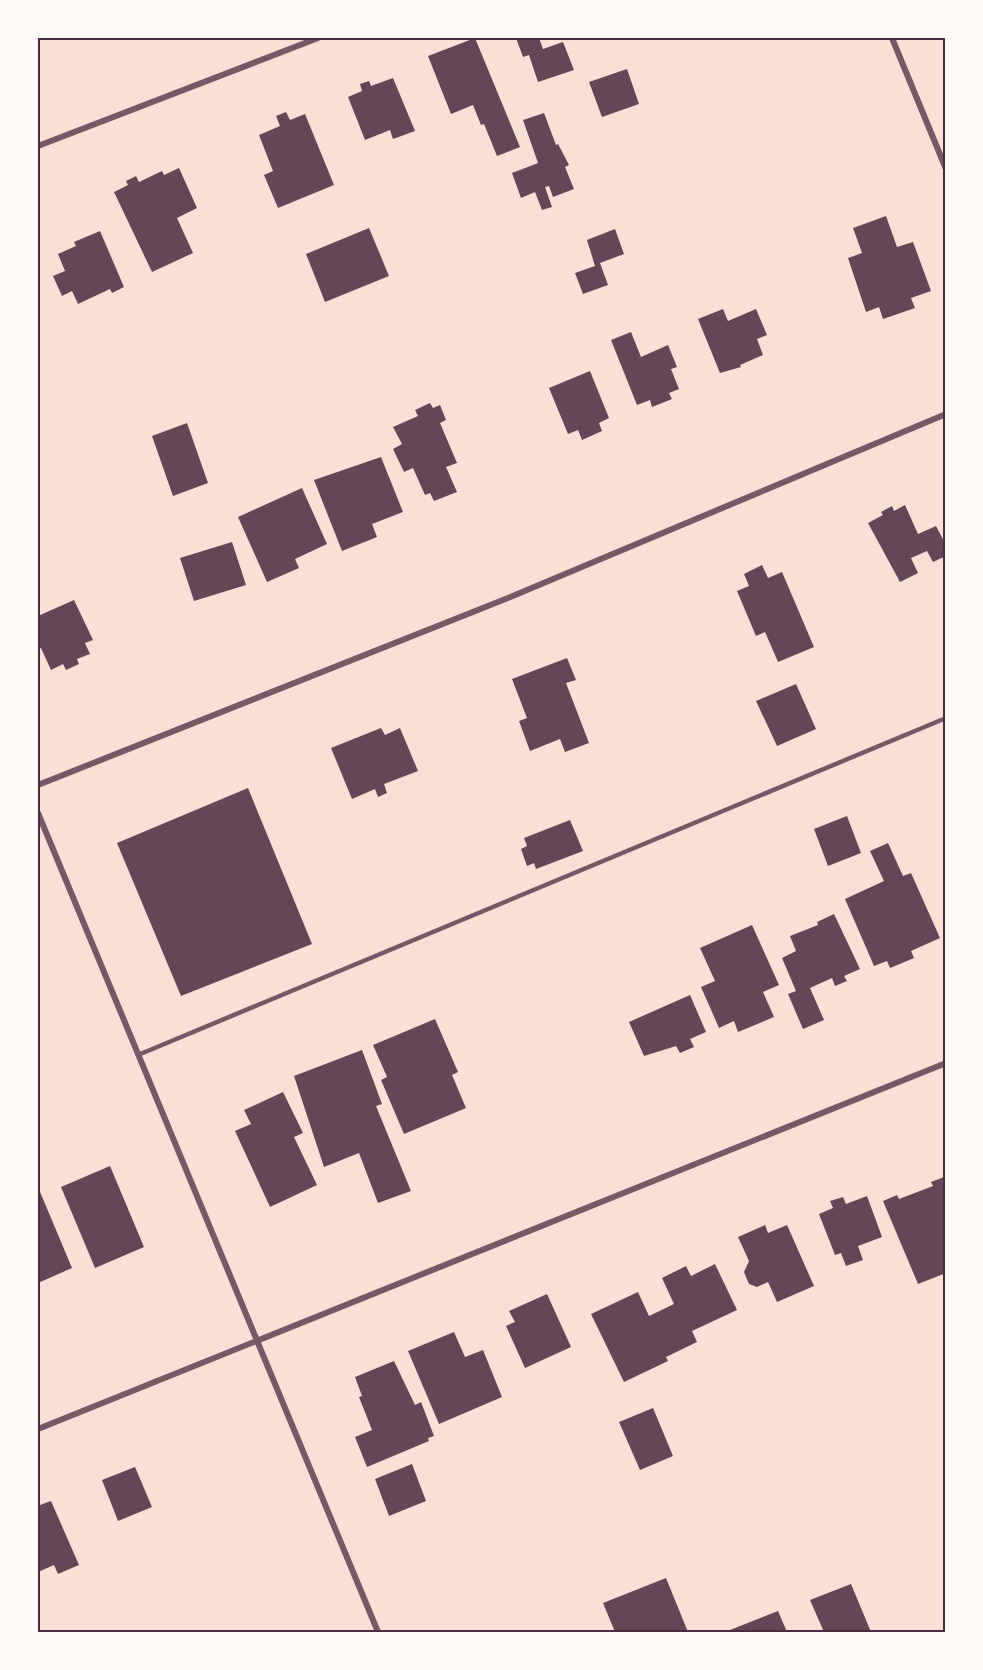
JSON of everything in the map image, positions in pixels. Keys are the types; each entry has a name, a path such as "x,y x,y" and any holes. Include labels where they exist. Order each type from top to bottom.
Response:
{"street":[{"path":"38,146 318,38"},
{"path":"892,38 945,169"},
{"path":"38,785 508,598 945,414"},
{"path":"38,813 378,1632"},
{"path":"38,1429 256,1339 945,1063"}],"lane":[{"path":"138,1055 945,718"}],"building":[{"path":"475,38 520,147 497,156 484,124 481,125 473,105 451,114 428,56"},
{"path":"516,38 539,38 543,49 563,42 574,70 538,82 529,55 523,57"},
{"path":"627,69 639,104 602,117 589,82"},
{"path":"393,78 415,131 393,139 390,130 365,140 348,97 362,91 360,84 369,81 371,86"},
{"path":"286,112 290,120 305,114 334,185 278,208 264,175 273,171 259,135 280,126 276,116"},
{"path":"544,113 556,145 558,144 569,165 565,167 574,189 553,197 549,186 545,187 552,207 542,210 535,192 521,198 512,173 538,163 523,120"},
{"path":"179,168 197,208 177,218 193,253 152,272 114,192 128,185 126,181 136,176 139,182 162,171 164,175"},
{"path":"886,216 897,247 913,242 931,291 911,298 915,308 883,319 879,307 866,312 848,258 862,253 853,228"},
{"path":"369,228 389,276 325,302 306,254"},
{"path":"615,229 624,254 600,263 608,285 583,294 575,273 595,266 587,240"},
{"path":"100,231 124,287 112,293 110,289 78,304 72,291 62,296 53,276 65,271 58,254 76,246 74,242"},
{"path":"723,309 728,321 756,309 767,335 757,339 763,355 740,365 741,367 720,373 698,319"},
{"path":"631,332 641,357 668,345 677,367 671,369 679,389 669,393 672,399 652,407 650,400 637,405 611,340"},
{"path":"590,371 609,418 599,423 602,431 582,440 578,430 568,434 549,388"},
{"path":"430,403 433,408 440,405 446,420 440,423 457,463 446,467 457,492 434,501 430,493 425,495 413,468 404,472 393,449 402,444 393,427 418,416 415,410"},
{"path":"187,423 208,483 173,496 152,436"},
{"path":"381,457 403,512 372,524 377,537 342,551 314,480"},
{"path":"302,488 327,544 295,559 299,568 267,582 238,517"},
{"path":"905,505 918,534 936,526 946,545 946,556 933,562 927,551 911,558 918,573 900,582 868,523 883,515 881,512 892,506 894,511"},
{"path":"232,542 246,585 194,601 180,558"},
{"path":"762,565 768,578 782,572 814,647 778,662 765,632 756,636 737,591 749,586 744,574"},
{"path":"74,600 93,640 85,643 90,654 77,659 79,664 66,670 63,664 51,670 41,648 38,649 38,616"},
{"path":"567,658 576,680 566,683 589,743 565,752 560,739 530,751 519,721 527,718 512,679"},
{"path":"796,684 816,729 777,746 756,701"},
{"path":"381,728 385,735 400,728 418,771 384,784 387,793 378,797 375,789 352,799 331,748"},
{"path":"248,788 312,944 181,996 117,843"},
{"path":"847,816 861,853 828,866 814,829"},
{"path":"570,820 583,851 536,869 534,863 527,866 521,849 527,846 524,838"},
{"path":"888,843 903,876 911,873 940,938 911,951 914,958 890,968 887,961 874,966 845,899 884,881 870,851"},
{"path":"834,914 860,969 844,976 847,981 835,986 832,978 810,988 824,1020 803,1029 788,994 796,991 782,958 796,951 790,936 818,925 817,922"},
{"path":"752,925 779,985 763,992 774,1017 738,1032 734,1021 719,1028 701,987 715,981 700,948"},
{"path":"690,995 706,1032 690,1039 694,1047 680,1053 676,1046 644,1056 629,1022"},
{"path":"435,1019 458,1072 452,1075 466,1108 404,1134 381,1080 387,1077 373,1045"},
{"path":"362,1050 382,1104 376,1106 411,1191 378,1203 359,1153 324,1167 294,1076"},
{"path":"283,1092 303,1133 294,1137 317,1185 270,1207 235,1131 251,1124 244,1110"},
{"path":"110,1166 144,1247 95,1268 61,1187"},
{"path":"944,1177 946,1273 918,1284 883,1201 897,1195 899,1199 933,1186 931,1182"},
{"path":"38,1187 72,1268 38,1283"},
{"path":"867,1196 882,1237 858,1246 863,1260 846,1266 841,1253 835,1255 819,1214 833,1208 830,1201 843,1197 846,1204"},
{"path":"765,1225 768,1233 787,1225 814,1286 777,1302 768,1282 757,1287 749,1284 744,1272 749,1261 738,1237"},
{"path":"715,1264 737,1310 692,1331 697,1342 666,1357 668,1361 624,1382 591,1314 638,1292 649,1316 674,1304 662,1278 686,1266 691,1276"},
{"path":"547,1294 571,1347 525,1368 506,1326 515,1322 509,1311"},
{"path":"454,1332 465,1357 483,1350 502,1397 439,1424 408,1351"},
{"path":"394,1361 415,1405 421,1402 434,1436 428,1438 429,1441 367,1467 355,1437 372,1430 359,1397 362,1396 355,1377"},
{"path":"653,1408 673,1456 640,1470 619,1422"},
{"path":"412,1464 426,1501 389,1516 375,1479"},
{"path":"135,1467 152,1507 118,1521 102,1480"},
{"path":"38,1498 40,1505 51,1501 79,1565 58,1574 54,1565 38,1572"},
{"path":"666,1578 688,1632 615,1632 603,1603"},
{"path":"851,1584 871,1632 824,1632 810,1600"},
{"path":"778,1611 787,1632 725,1632"}]}
